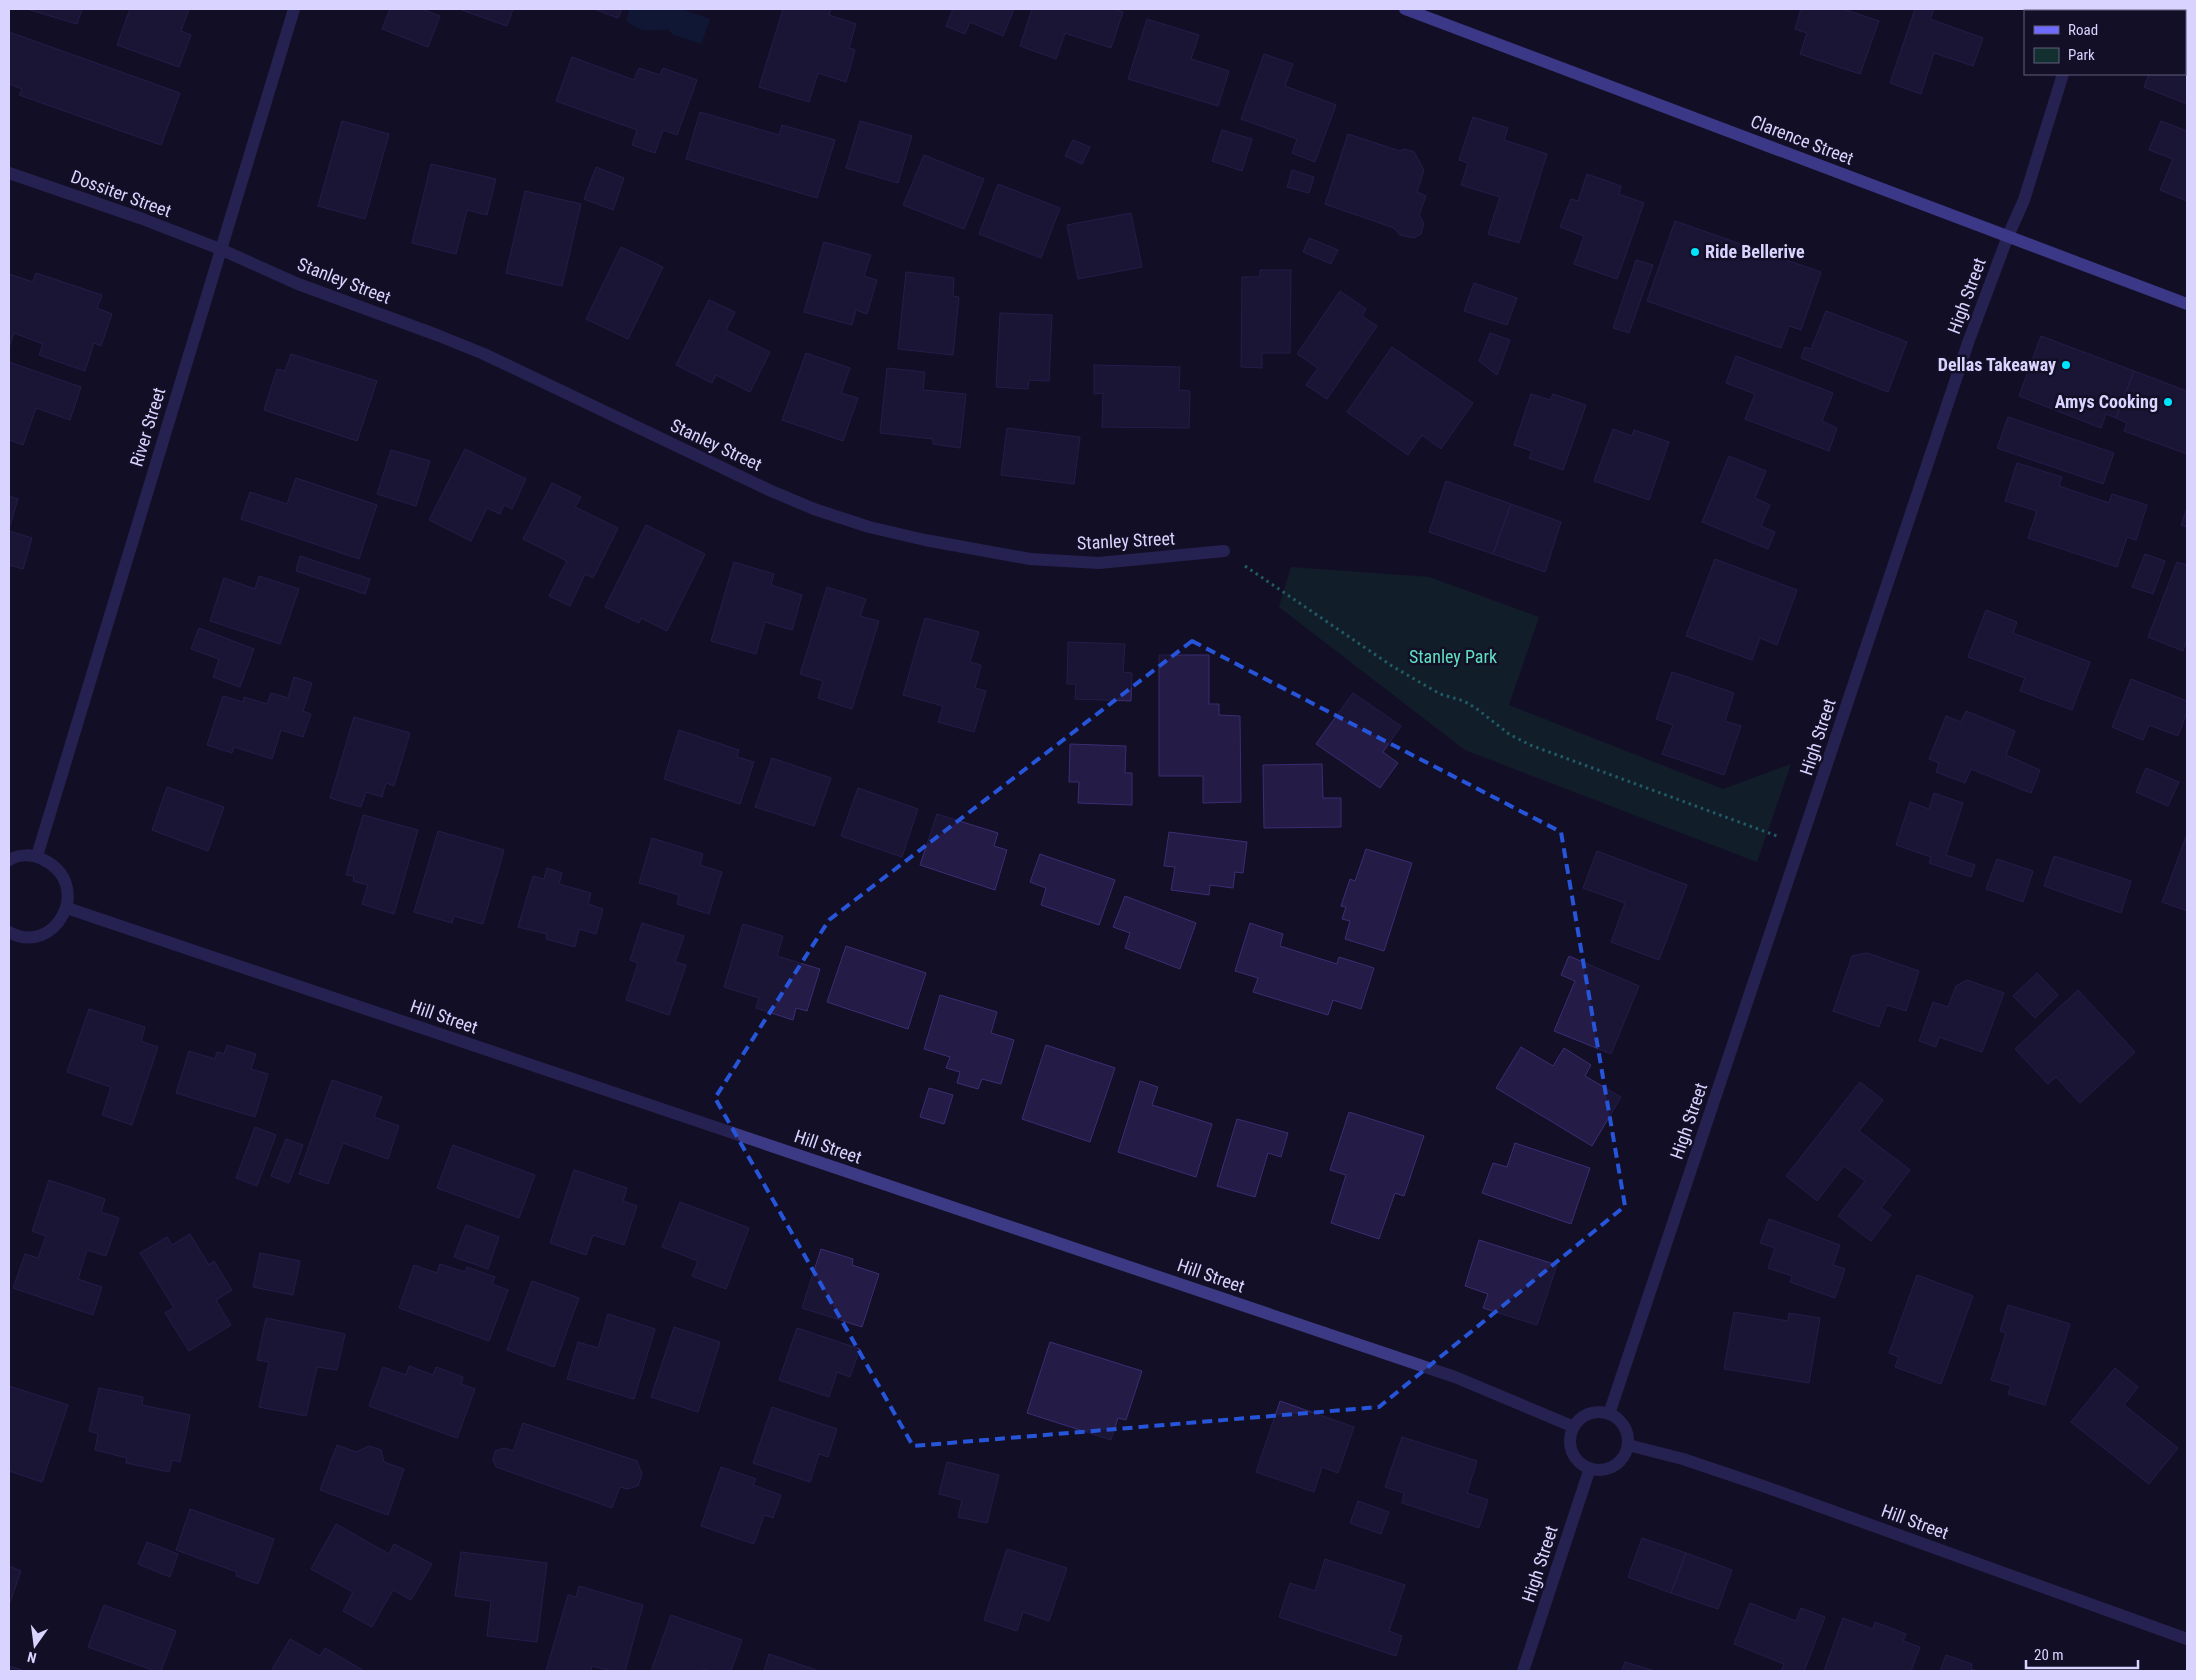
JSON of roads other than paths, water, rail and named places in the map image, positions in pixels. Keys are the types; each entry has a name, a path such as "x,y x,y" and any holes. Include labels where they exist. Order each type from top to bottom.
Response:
{"main road":[{"name":"Clarence Street","path":"1405,9 2187,304"}],"street":[{"name":"River Street","path":"37,856 294,9"},
{"name":"High Street","path":"1609,1414 1969,340 2008,236 2024,200 2063,75"},
{"name":"Dossiter Street","path":"9,173 140,218 220,249"},
{"name":"Stanley Street","path":"220,249 298,284 484,354 769,490 814,509 869,527 924,540 1030,559 1099,563 1224,551"},
{"path":"9,860 25,855 37,856 49,862 60,870 66,882 69,895 67,908 61,920 51,930 39,936 10,936"},
{"name":"Hill Street","path":"67,908 1455,1377 1574,1427"},
{"path":"1593,1413 1609,1414 1618,1418 1628,1436 1628,1446 1625,1455 1610,1468 1600,1470 1590,1468 1576,1459 1572,1452 1571,1434 1574,1427 1586,1416 1593,1413"},
{"name":"Hill Street","path":"1628,1446 1683,1459 1754,1483 2187,1639"},
{"name":"High Street","path":"1523,1671 1590,1468"}],"water":[{"path":"630,9 681,9 710,19 701,44 674,35 667,29 639,29 630,24 626,19"}],"place":[{"name":"Ride Bellerive","path":"1695,252"},
{"name":"Dellas Takeaway","path":"2066,365"},
{"name":"Amys Cooking","path":"2168,402"}],"park label":[{"name":"Stanley Park","path":"1453,657"}]}
